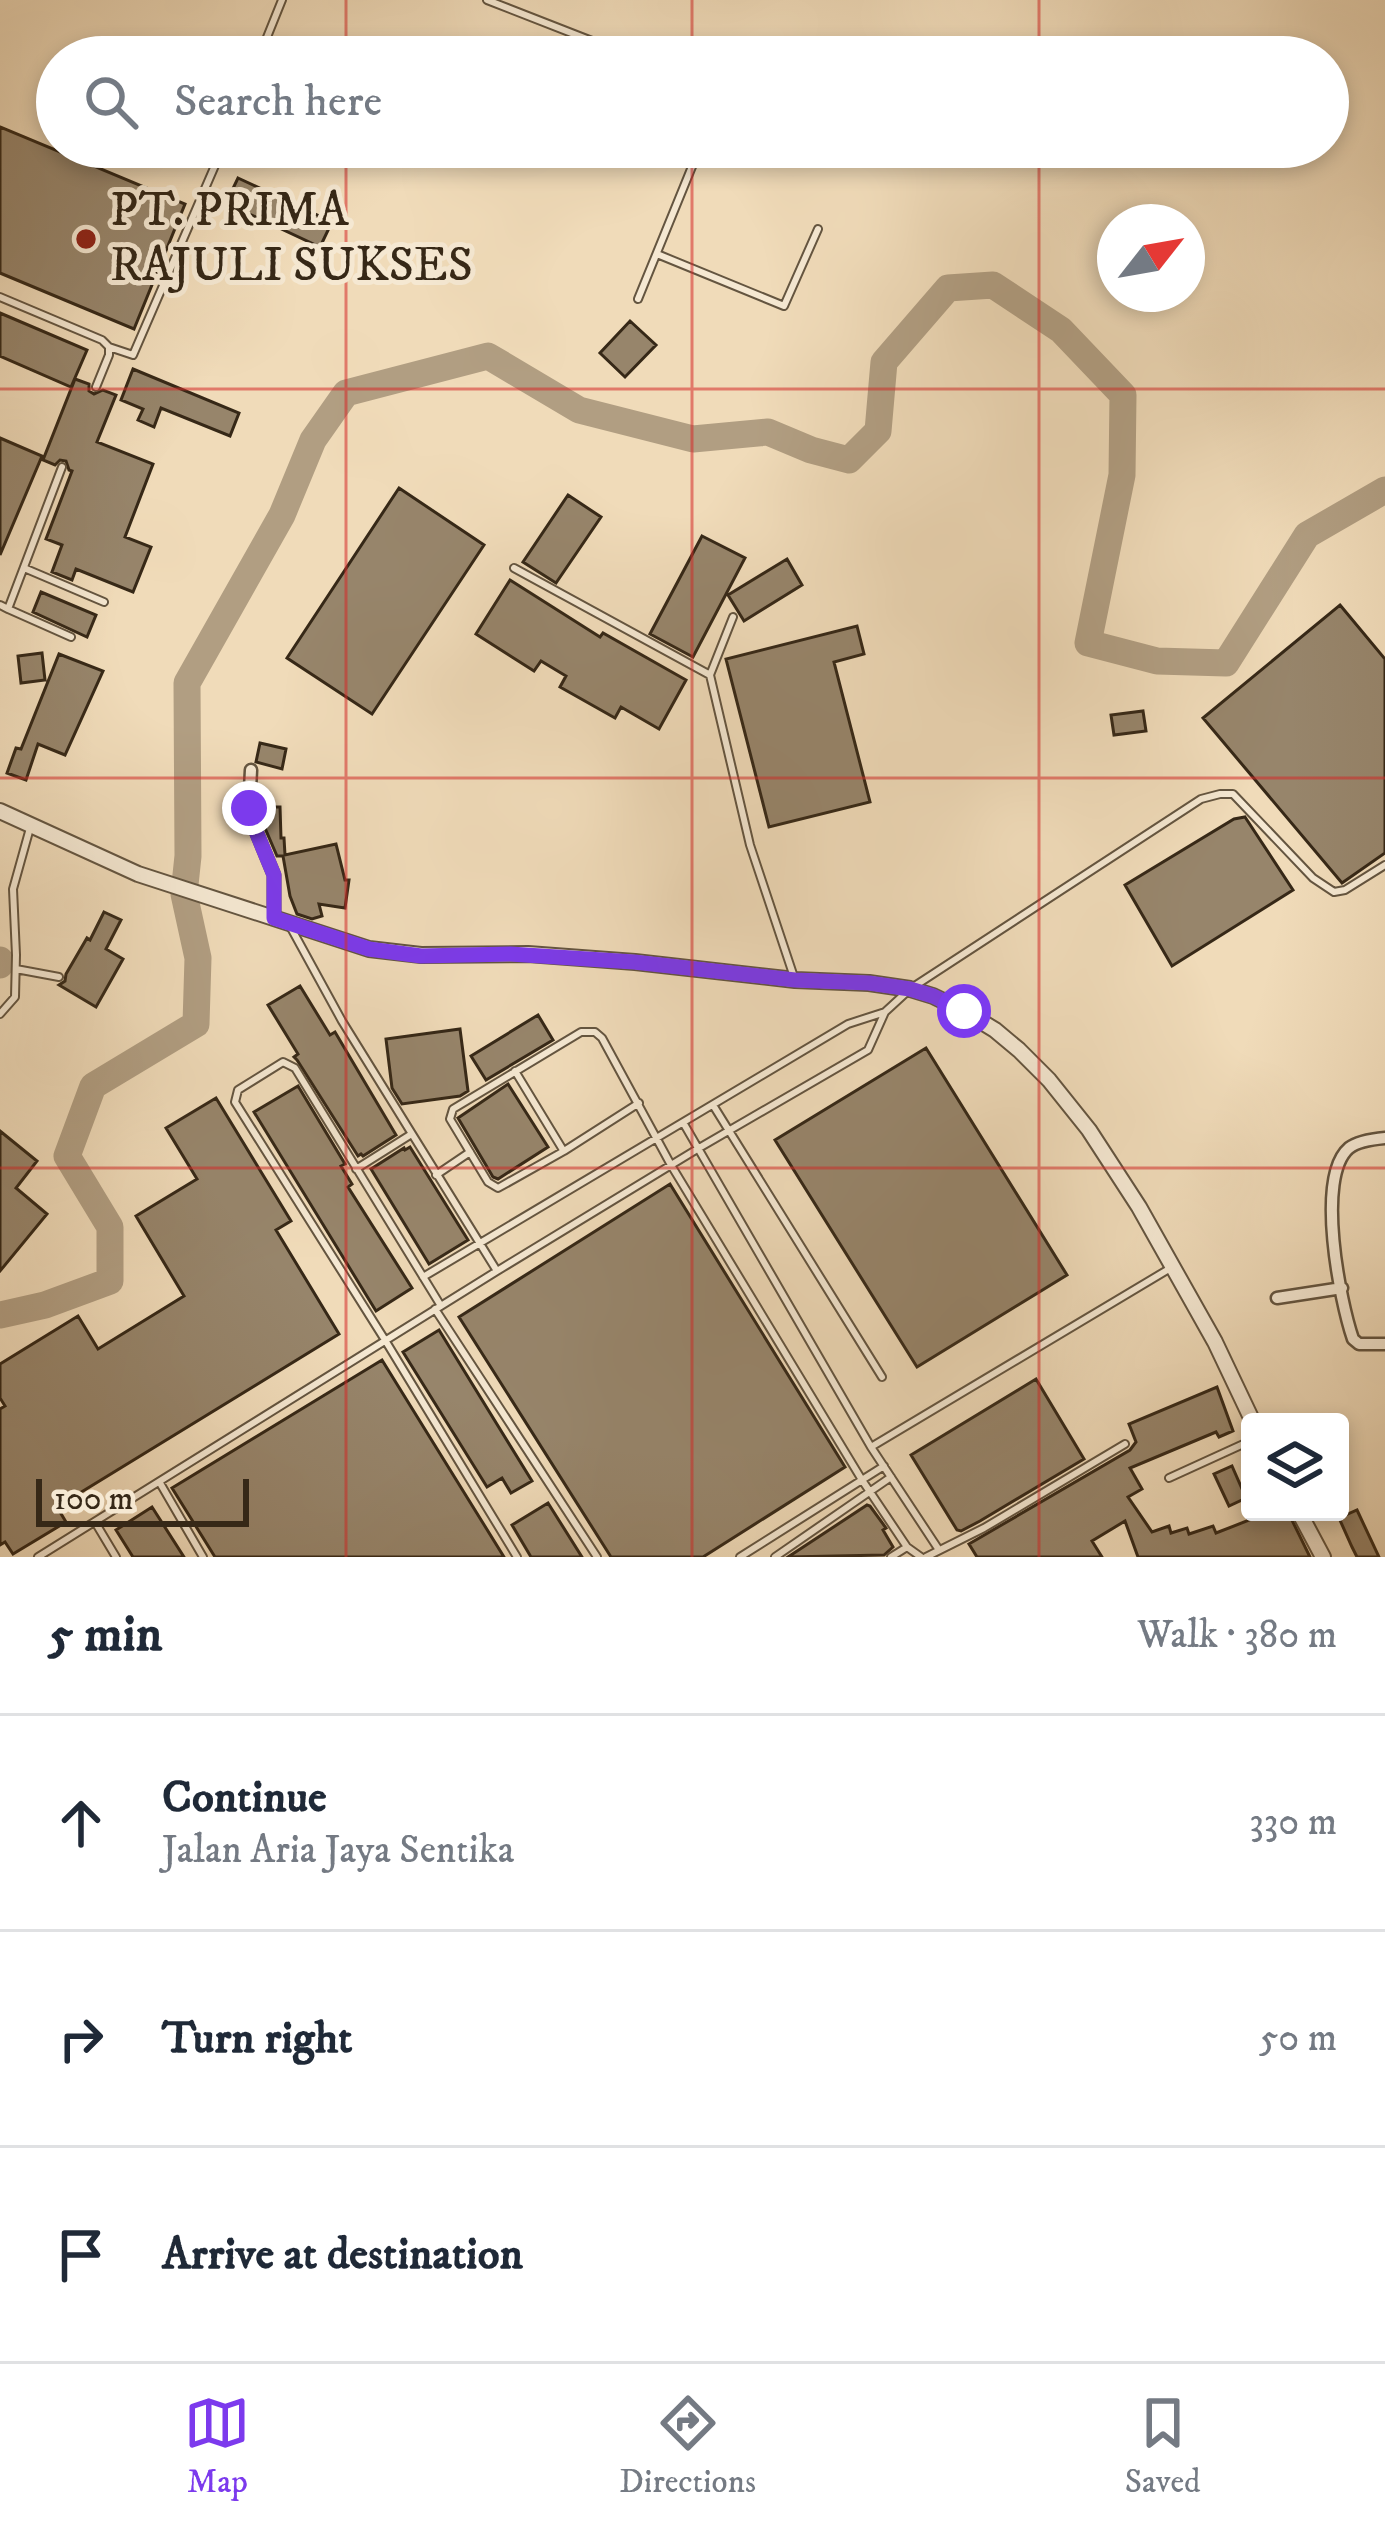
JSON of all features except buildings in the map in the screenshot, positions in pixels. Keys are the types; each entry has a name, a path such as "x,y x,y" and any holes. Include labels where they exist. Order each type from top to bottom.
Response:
{"street":[{"path":"251,770 249,808 274,875 281,920"},
{"path":"0,811 138,874 369,949 421,956 528,954 869,983 910,989 949,1004 995,1030 1049,1080 1089,1130 1139,1207 1215,1342 1248,1413"},
{"path":"1385,1138 1350,1148 1338,1166 1331,1230 1353,1339 1360,1344 1385,1343"},
{"path":"1276,1298 1342,1288"},
{"path":"1304,1521 1323,1557"}],"lane":[{"path":"267,36 281,0"},
{"path":"487,0 579,36"},
{"path":"0,297 133,355 214,168"},
{"path":"638,299 692,168"},
{"path":"657,254 784,306 818,229"},
{"path":"96,387 109,347"},
{"path":"62,467 4,607 71,637"},
{"path":"24,568 104,602"},
{"path":"514,568 710,675"},
{"path":"733,616 710,675 750,845 795,980"},
{"path":"38,1557 497,1271 868,1050 885,1012 910,989 1201,799 1233,794 1313,878 1334,892 1385,865"},
{"path":"0,1015 14,1001 13,889 31,826"},
{"path":"281,920 497,1271"},
{"path":"16,969 59,977"},
{"path":"423,1277 848,1024 885,1012"},
{"path":"639,1103 498,1188 488,1182 450,1119 453,1109 581,1032 595,1032 602,1038 639,1103 671,1165 862,1480 908,1547 924,1557 939,1550 1125,1444"},
{"path":"517,1557 235,1102 238,1090 283,1062 295,1068 438,1308 597,1557"},
{"path":"515,1071 564,1151"},
{"path":"713,1105 882,1377"},
{"path":"684,1124 871,1447 939,1550"},
{"path":"356,1169 410,1135"},
{"path":"436,1175 470,1152"},
{"path":"871,1447 1172,1267"},
{"path":"1169,1478 1241,1446"},
{"path":"740,1557 884,1466"},
{"path":"775,1557 890,1477"},
{"path":"160,1483 203,1557"},
{"path":"95,1522 116,1557"},
{"path":"891,1557 908,1547"}],"waterway":[{"path":"0,1315 45,1305 110,1281 110,1227 67,1156 93,1086 196,1024 198,958 184,894 187,683 282,515 313,440 346,393 488,356 579,410 693,439 768,432 849,460 878,431 884,362 948,288 993,285 1061,330 1123,395 1122,475 1088,643 1157,661 1226,663 1307,535 1385,490"},
{"path":"0,960 0,965"}],"place":[{"name":"PT. PRIMA RAJULI SUKSES","path":"86,239"}],"route":[{"path":"249,808 274,875 274,918 369,949 421,956 510,954 634,962 869,983 910,989 964,1011"}]}
